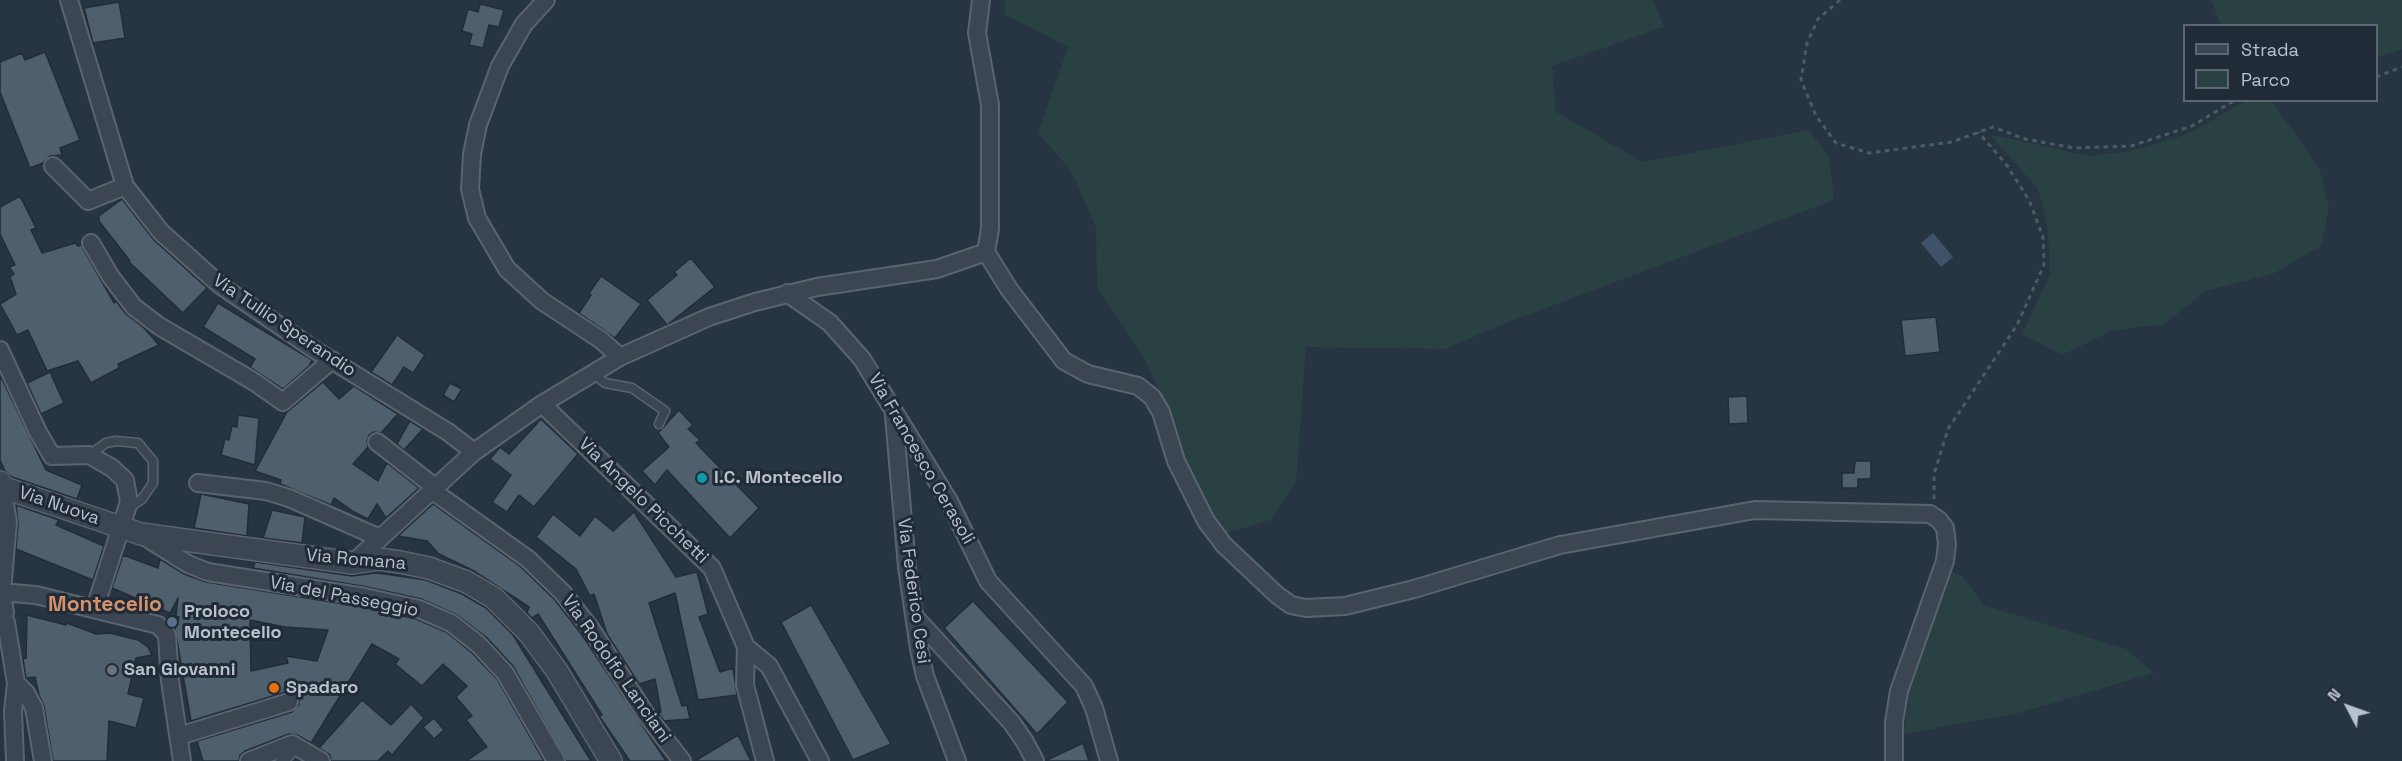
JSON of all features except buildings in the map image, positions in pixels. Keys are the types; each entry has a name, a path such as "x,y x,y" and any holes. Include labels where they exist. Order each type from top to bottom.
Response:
{"street":[{"name":"Via Tullio Sperandio","path":"69,0 125,186 162,232 220,285 332,360 448,432 474,452"},
{"path":"546,0 524,24 500,66 478,125 472,154 470,189 477,218 507,269 542,301 601,340 620,357"},
{"path":"981,0 977,33 990,105 990,229 986,252 1009,289 1064,361 1083,372 1138,386 1152,397 1161,412 1176,461 1210,527 1224,545 1280,598 1297,607 1325,609 1355,604 1421,587 1553,547 1755,510 1922,512 1935,516 1945,528 1947,544 1945,561 1899,691 1894,722 1894,761"},
{"path":"53,166 88,201 125,186"},
{"path":"91,243 111,277 134,307 159,326 253,381 283,402 332,360"},
{"path":"353,562 435,490 474,452 542,404 620,357 720,313 787,293 836,283 929,271 953,265 986,252"},
{"name":"Via Francesco Cerasoli","path":"787,293 821,316 846,340 869,370 894,415 949,501 988,581 998,589 1084,686 1094,708 1109,761"},
{"path":"0,350 38,432 52,456 89,455 112,468 125,480 129,502 95,608"},
{"name":"Via Angelo Picchetti","path":"542,404 712,568 746,647 769,666 820,761"},
{"name":"Via Federico Cesi","path":"894,415 907,567 925,676 957,761"},
{"name":"Via Rodolfo Lanciani","path":"377,442 435,490 528,559 563,593 591,629 645,713 682,761"},
{"path":"198,483 266,491 289,498 380,538"},
{"path":"1,485 8,522 1,591 6,658 16,683 26,693 34,708 43,761"},
{"name":"Via Nuova","path":"1,485 123,519"},
{"name":"Via Romana","path":"123,519 141,534 353,562 379,560 429,568 467,582 494,598 517,619 538,645 611,761"},
{"name":"Via del Passeggio","path":"141,534 179,559 208,572 365,597 419,609 451,623 478,644 505,673 556,761"},
{"path":"1,591 24,593 95,608 158,626 167,635 170,681 182,761"},
{"path":"915,617 1011,723 1035,761"},
{"path":"746,647 745,685 765,761"},
{"path":"15,761 13,711 16,683"},
{"path":"179,736 289,702"},
{"path":"249,761 285,754 292,744 321,761"}],"lane":[{"path":"593,373 605,383 632,388 665,411 659,424"},
{"path":"89,455 106,443 116,441 138,443 153,460 153,483 123,519"}],"path":[{"path":"1840,0 1818,19 1807,43 1801,80 1816,116 1836,143 1869,153 1952,142 1993,127 2025,138 2074,148 2131,146 2192,126 2232,102"},
{"path":"2378,76 2402,67"},
{"path":"1935,516 1934,474 1948,429 2017,325 2044,265 2043,237 2029,200 2006,164 1978,131"}],"green space":[{"path":"1005,0 1653,0 1664,27 1552,66 1556,112 1643,162 1809,130 1829,157 1834,200 1501,325 1445,349 1306,347 1296,483 1270,520 1224,534 1189,474 1171,416 1145,360 1097,287 1096,228 1071,171 1038,133 1068,47 1005,15"},
{"path":"2211,0 2402,0 2402,49 2378,58 2378,24 2221,24"},
{"path":"2244,102 2273,102 2319,168 2329,206 2322,245 2275,273 2206,291 2164,324 2111,331 2062,355 2022,334 2050,274 2048,231 2038,189 1991,136 2088,156 2130,151 2185,135"},
{"path":"1952,571 1963,577 1984,605 2126,649 2154,673 2019,713 1904,734 1911,671"}],"water":[{"path":"1933,233 1953,257 1941,267 1921,243"}],"place":[{"name":"I.C. Montecelio","path":"702,478"},
{"name":"Proloco Montecelio","path":"172,622"},
{"name":"San Giovanni","path":"112,670"},
{"name":"Spadaro","path":"274,688"}],"district":[{"name":"Montecelio","path":"105,605"}]}
